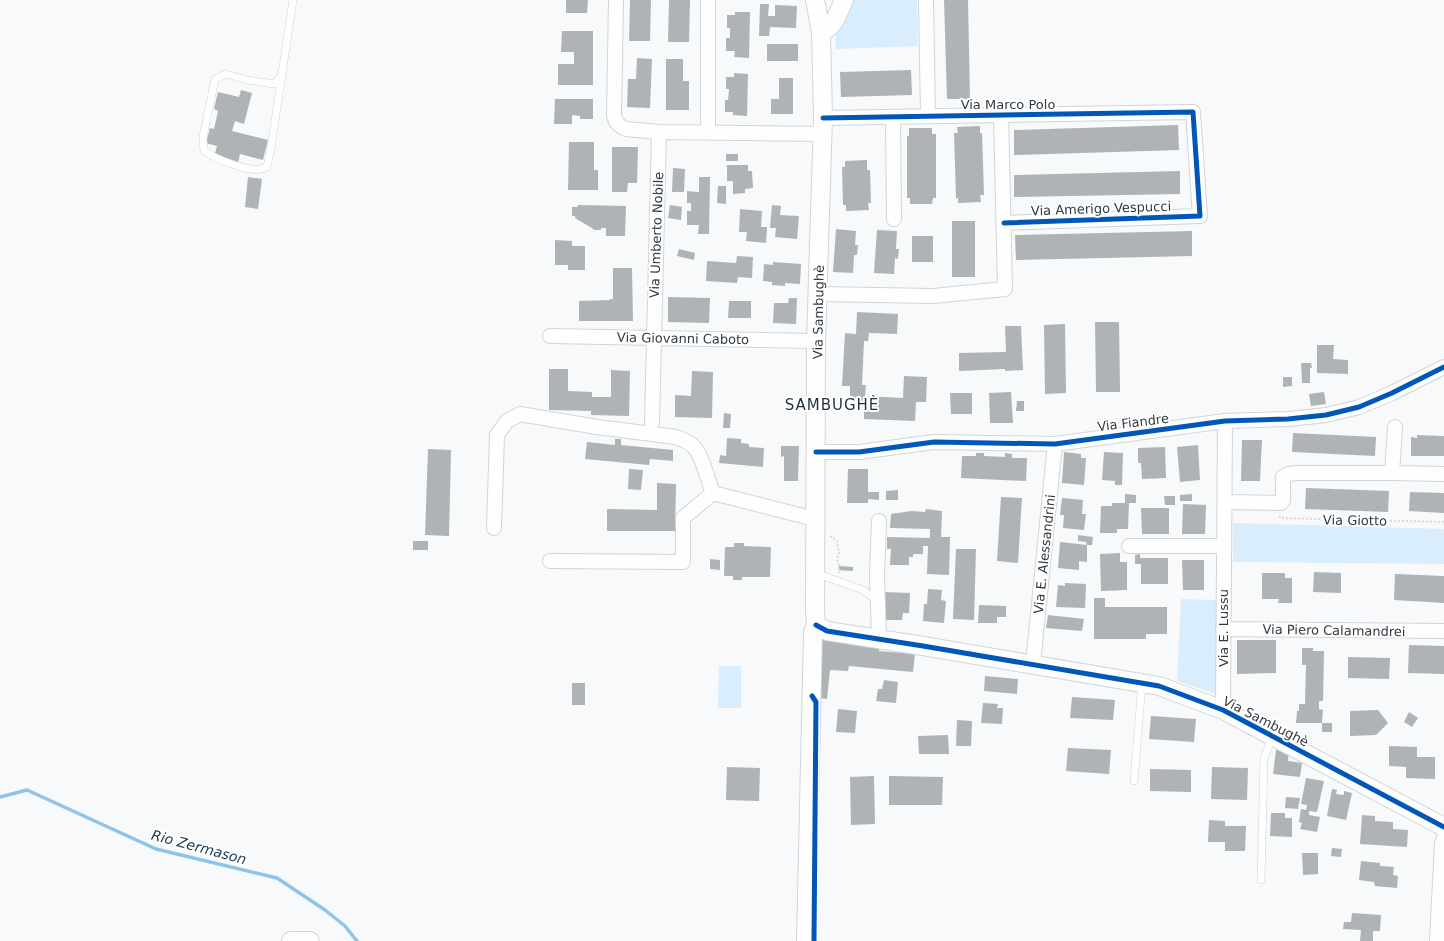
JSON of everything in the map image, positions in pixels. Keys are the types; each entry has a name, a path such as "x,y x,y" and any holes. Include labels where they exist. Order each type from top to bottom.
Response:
{"street":[{"name":"Via Marco Polo","path":"616,0 614,116 616,122 621,127 626,129 659,132 708,132 823,126 893,117 1193,112 1200,216"},
{"path":"708,0 708,132"},
{"name":"Via Sambughè","path":"806,941 813,632 816,625 816,341 823,126 821,32 815,0"},
{"path":"821,32 829,29 832,25 844,0"},
{"path":"926,0 928,116"},
{"path":"818,294 933,296 1005,289 1001,114"},
{"path":"893,117 894,219"},
{"name":"Via Umberto Nobile","path":"652,423 659,132"},
{"name":"Via Amerigo Vespucci","path":"1004,223 1200,216"},
{"name":"Via Giovanni Caboto","path":"550,336 816,341"},
{"name":"Via Fiandre","path":"816,452 859,452 934,442 1055,444 1225,421 1288,419 1326,415 1359,406 1392,393 1444,367"},
{"path":"494,528 496,435 507,421 520,414 597,428 676,437 687,441 695,447 700,457 713,493"},
{"name":"Via E. Lussu","path":"1223,710 1225,421"},
{"path":"1392,473 1396,427"},
{"name":"Via E. Alessandrini","path":"1033,664 1055,444"},
{"path":"1225,502 1281,503 1283,500 1283,477 1288,474 1444,474"},
{"path":"713,493 815,522"},
{"path":"550,561 683,562 683,518 713,493"},
{"path":"879,521 877,575 879,638"},
{"path":"1129,546 1224,546"},
{"name":"Via Sambughè","path":"816,625 827,631 879,638 1159,686 1223,710 1444,827"},
{"name":"Via Piero Calamandrei","path":"1223,629 1444,631"},
{"path":"1437,941 1442,910 1442,843 1444,838"},
{"path":"291,941 310,941"}],"lane":[{"path":"281,76 274,84 247,80 226,74 215,80 202,137 204,151 214,157 241,167 262,169 267,167 293,0"},
{"path":"815,573 863,590 878,602"},
{"path":"1134,781 1142,683"},
{"path":"1261,880 1264,758 1272,737"}],"path":[{"path":"815,522 837,541 839,553 837,559 839,573"}],"shaded area":[{"path":"851,0 917,0 918,46 835,49 836,33"},
{"path":"1233,523 1444,529 1444,564 1233,562"},
{"path":"1181,599 1216,600 1217,694 1177,681"},
{"path":"719,666 741,666 741,708 718,708"}],"building":[{"path":"566,0 588,0 587,13 566,13"},
{"path":"630,0 651,0 650,41 629,41"},
{"path":"669,0 690,0 689,42 668,42"},
{"path":"944,0 968,0 970,99 947,99"},
{"path":"760,4 769,4 768,16 775,16 775,5 797,6 796,28 770,27 769,36 759,36"},
{"path":"735,12 750,12 749,58 734,57 735,51 726,51 726,38 730,38 730,28 727,28 727,15 735,15"},
{"path":"562,31 593,31 593,85 558,85 558,64 574,64 574,52 561,52"},
{"path":"767,44 798,44 798,61 767,61"},
{"path":"637,58 652,59 650,108 627,107 628,79 636,79"},
{"path":"666,59 683,59 683,81 689,81 689,110 666,110"},
{"path":"911,70 912,95 841,97 840,72"},
{"path":"734,73 748,74 747,116 733,115 733,112 725,112 725,100 728,100 729,89 726,89 726,77 734,77"},
{"path":"779,78 793,78 793,114 771,114 771,99 779,99"},
{"path":"241,90 252,93 244,124 235,121 232,131 268,140 263,160 240,154 238,163 214,157 217,146 206,143 210,128 214,129 218,111 214,109 218,92 239,97"},
{"path":"555,99 593,99 593,119 580,119 580,116 572,115 572,124 554,124"},
{"path":"1178,125 1179,150 1014,155 1014,130"},
{"path":"980,126 980,133 982,133 984,195 980,195 981,202 958,203 958,198 956,198 954,133 958,133 957,127"},
{"path":"909,128 932,128 932,134 936,134 936,198 933,198 932,204 910,204 910,198 907,198 907,136 909,136"},
{"path":"569,142 594,142 594,170 598,170 598,190 568,190"},
{"path":"612,147 638,147 637,183 628,183 627,192 612,192"},
{"path":"726,154 738,154 738,161 726,161"},
{"path":"867,160 867,170 870,170 871,203 868,203 869,210 846,211 846,205 843,205 842,167 845,167 845,161"},
{"path":"727,165 748,165 748,171 752,171 753,188 745,189 745,193 733,194 733,181 727,181"},
{"path":"673,168 685,169 684,192 672,192"},
{"path":"1180,171 1180,194 1014,197 1014,175"},
{"path":"248,177 262,179 258,209 245,207"},
{"path":"699,177 710,177 709,234 698,234 699,225 687,225 687,211 691,211 691,203 687,203 687,191 699,192"},
{"path":"718,186 726,186 726,204 717,203"},
{"path":"578,205 626,206 625,236 606,236 606,228 595,230 575,218 575,216 572,216 572,207 577,207"},
{"path":"670,205 682,207 681,220 668,218"},
{"path":"772,205 781,206 780,215 799,216 797,239 775,237 776,228 770,228"},
{"path":"740,209 762,211 761,227 767,227 766,243 746,241 747,232 739,232"},
{"path":"952,221 975,221 975,277 952,277"},
{"path":"836,229 856,231 855,245 858,245 857,255 854,255 853,273 833,272"},
{"path":"877,230 897,231 896,249 899,249 898,259 895,258 894,274 874,273"},
{"path":"1192,231 1192,256 1016,260 1015,235"},
{"path":"912,236 933,236 933,262 912,262"},
{"path":"555,240 572,241 572,246 585,246 585,270 568,270 568,265 555,265"},
{"path":"679,249 695,253 694,260 677,256"},
{"path":"737,256 753,257 752,278 738,277 737,283 706,281 707,261 736,263"},
{"path":"773,262 801,264 800,284 785,283 785,286 772,285 772,282 763,281 764,264 773,265"},
{"path":"613,268 632,268 633,321 579,321 579,301 613,299"},
{"path":"668,297 710,298 709,323 668,322"},
{"path":"789,298 797,298 796,324 773,323 774,303 788,303"},
{"path":"729,301 751,301 751,318 728,318"},
{"path":"857,312 898,314 897,334 869,333 868,341 864,341 862,385 866,385 865,396 903,398 904,376 927,377 926,402 916,402 915,421 864,419 864,402 850,401 850,386 842,386 845,333 856,334"},
{"path":"1095,322 1119,322 1120,392 1096,392"},
{"path":"1065,324 1066,393 1045,394 1044,325"},
{"path":"1005,326 1021,326 1023,370 1005,371 1005,369 959,371 959,353 1006,352"},
{"path":"1317,345 1334,345 1333,359 1348,360 1348,374 1317,373"},
{"path":"1301,363 1311,363 1312,368 1310,368 1310,383 1302,383"},
{"path":"549,369 568,369 568,391 592,392 592,397 611,397 611,370 630,371 629,416 591,415 591,411 549,410"},
{"path":"692,371 713,372 712,418 675,417 675,395 691,396"},
{"path":"1283,377 1292,377 1292,386 1283,387"},
{"path":"1011,392 1013,423 990,423 989,393"},
{"path":"1324,392 1326,404 1311,406 1309,394"},
{"path":"950,393 972,393 972,414 951,414"},
{"path":"1017,401 1024,401 1024,411 1016,411"},
{"path":"724,413 731,414 730,428 723,428"},
{"path":"1293,433 1376,437 1375,456 1292,452"},
{"path":"1417,435 1444,436 1444,456 1411,456 1411,437 1417,438"},
{"path":"727,438 741,439 741,443 749,444 749,447 764,448 763,467 719,463 720,455 726,456"},
{"path":"615,439 621,439 621,445 673,450 673,461 650,459 649,465 585,459 587,442 615,445"},
{"path":"1242,440 1262,440 1260,481 1241,481"},
{"path":"1198,445 1200,480 1180,482 1177,447"},
{"path":"781,446 799,446 798,481 784,481 784,456 781,457"},
{"path":"1165,447 1166,478 1142,479 1141,463 1138,463 1138,448"},
{"path":"428,449 451,450 449,536 425,535"},
{"path":"1064,452 1081,454 1081,458 1086,458 1084,485 1062,483"},
{"path":"1104,452 1123,453 1122,485 1115,485 1115,481 1102,480"},
{"path":"976,453 984,453 984,456 1005,457 1005,453 1012,454 1012,458 1027,458 1026,481 961,478 962,456 976,456"},
{"path":"629,469 643,470 641,490 628,489"},
{"path":"848,469 868,469 868,492 879,492 879,500 868,499 868,503 847,503"},
{"path":"657,483 676,484 675,531 607,531 607,509 657,510"},
{"path":"1306,488 1389,491 1388,512 1305,509"},
{"path":"898,490 898,500 886,500 886,491"},
{"path":"1410,492 1444,493 1444,513 1409,511"},
{"path":"1125,494 1136,495 1136,503 1129,503 1128,529 1117,529 1117,533 1100,533 1101,506 1112,506 1112,503 1125,503"},
{"path":"1192,494 1192,501 1180,501 1180,495"},
{"path":"1164,496 1175,496 1175,505 1165,505"},
{"path":"1001,497 1022,498 1018,563 997,561"},
{"path":"1062,498 1083,500 1082,514 1086,514 1084,530 1063,528 1064,515 1060,515"},
{"path":"1183,504 1206,505 1205,534 1182,534"},
{"path":"1141,508 1169,508 1169,534 1142,534"},
{"path":"926,509 942,511 941,537 950,537 949,575 927,574 928,546 923,546 923,554 913,554 913,557 909,557 909,565 890,565 891,549 887,549 887,537 930,538 930,529 890,528 891,514 911,511 925,512"},
{"path":"1078,535 1093,537 1092,545 1087,545 1086,542 1078,541"},
{"path":"413,541 428,541 428,550 413,550"},
{"path":"1060,542 1087,545 1087,562 1079,561 1079,570 1058,568"},
{"path":"734,543 744,543 744,546 771,547 770,577 742,577 742,580 733,580 733,576 724,576 725,547 734,547"},
{"path":"956,549 976,549 974,620 953,619"},
{"path":"1120,553 1120,562 1127,562 1127,590 1101,591 1100,554"},
{"path":"1140,554 1140,558 1168,558 1168,584 1141,584 1141,564 1135,564 1135,555"},
{"path":"710,559 720,560 720,570 710,569"},
{"path":"1182,560 1204,560 1204,590 1183,590"},
{"path":"839,566 853,567 853,571 838,570"},
{"path":"1314,572 1341,573 1341,593 1313,592"},
{"path":"1262,573 1285,573 1285,578 1292,578 1292,603 1278,603 1279,599 1262,599"},
{"path":"1395,574 1444,576 1444,603 1394,600"},
{"path":"1065,583 1086,584 1085,608 1056,607 1058,585 1065,586"},
{"path":"928,589 942,590 941,600 946,601 944,623 923,621 924,604 927,604"},
{"path":"882,592 910,593 909,613 903,613 902,620 884,620"},
{"path":"1094,598 1105,598 1105,607 1167,607 1167,634 1146,634 1146,639 1094,639"},
{"path":"979,605 1006,606 1006,617 997,617 997,623 978,623"},
{"path":"1048,615 1084,619 1082,631 1046,628"},
{"path":"822,636 879,645 879,651 915,654 913,672 849,666 848,671 830,670 827,699 816,698"},
{"path":"1237,640 1276,640 1276,673 1237,674"},
{"path":"1409,645 1444,646 1444,674 1408,673"},
{"path":"1302,648 1313,648 1313,651 1324,651 1323,701 1319,701 1319,709 1323,710 1322,723 1296,723 1299,704 1305,704 1306,665 1302,665"},
{"path":"1348,657 1390,658 1389,679 1348,678"},
{"path":"985,676 1018,679 1017,694 984,691"},
{"path":"884,680 898,682 896,703 876,701 878,689 882,689"},
{"path":"572,683 585,683 585,705 572,705"},
{"path":"1072,697 1115,700 1113,720 1070,718"},
{"path":"983,703 998,704 997,708 1003,708 1002,724 981,723"},
{"path":"838,709 857,711 855,733 836,732"},
{"path":"1378,710 1388,723 1376,735 1350,736 1350,711"},
{"path":"1409,712 1418,718 1412,727 1404,722"},
{"path":"1151,716 1196,719 1194,742 1149,739"},
{"path":"957,720 972,721 971,746 956,746"},
{"path":"1322,723 1332,723 1332,732 1322,732"},
{"path":"948,735 949,754 919,754 918,736"},
{"path":"1389,746 1417,747 1417,757 1435,757 1435,779 1406,778 1406,767 1389,766"},
{"path":"1068,748 1111,750 1109,774 1066,771"},
{"path":"1276,750 1289,751 1288,761 1302,763 1300,777 1273,774"},
{"path":"727,767 760,768 759,801 726,800"},
{"path":"1212,767 1248,768 1247,800 1211,799"},
{"path":"1150,769 1191,770 1191,792 1150,791"},
{"path":"874,776 875,824 851,825 850,777"},
{"path":"889,776 943,777 942,805 889,805"},
{"path":"1306,778 1324,781 1317,812 1309,811 1309,815 1320,817 1317,832 1300,829 1302,823 1299,822 1301,809 1306,810 1307,805 1301,804"},
{"path":"1332,789 1337,790 1336,794 1344,795 1344,791 1352,793 1346,820 1327,816"},
{"path":"1286,797 1300,798 1298,809 1285,808"},
{"path":"1271,813 1285,813 1285,818 1292,818 1292,837 1270,836"},
{"path":"1362,815 1375,816 1375,821 1393,822 1393,829 1408,830 1407,847 1360,844"},
{"path":"1209,820 1225,821 1225,826 1246,826 1245,851 1225,851 1225,842 1208,842"},
{"path":"1332,848 1342,849 1341,857 1331,856"},
{"path":"1302,853 1318,853 1318,874 1303,875"},
{"path":"1361,861 1380,863 1380,866 1394,867 1393,875 1398,876 1397,888 1375,886 1374,882 1359,880"},
{"path":"1352,913 1381,915 1380,931 1373,931 1373,941 1360,941 1361,930 1343,929 1344,922 1351,922"}],"waterway":[{"name":"Rio Zermason","path":"0,797 27,790 156,849 277,878 325,910 345,926 357,941"}],"cycle path":[{"path":"823,118 1193,112 1200,216 1004,223"},
{"path":"816,452 859,452 934,442 1055,444 1225,421 1288,419 1326,415 1359,407 1392,393 1444,367"},
{"path":"816,625 827,631 1159,686 1223,710 1444,827"},
{"path":"812,696 816,702 814,941"}],"district":[{"name":"SAMBUGHÈ","path":"832,405"}]}
